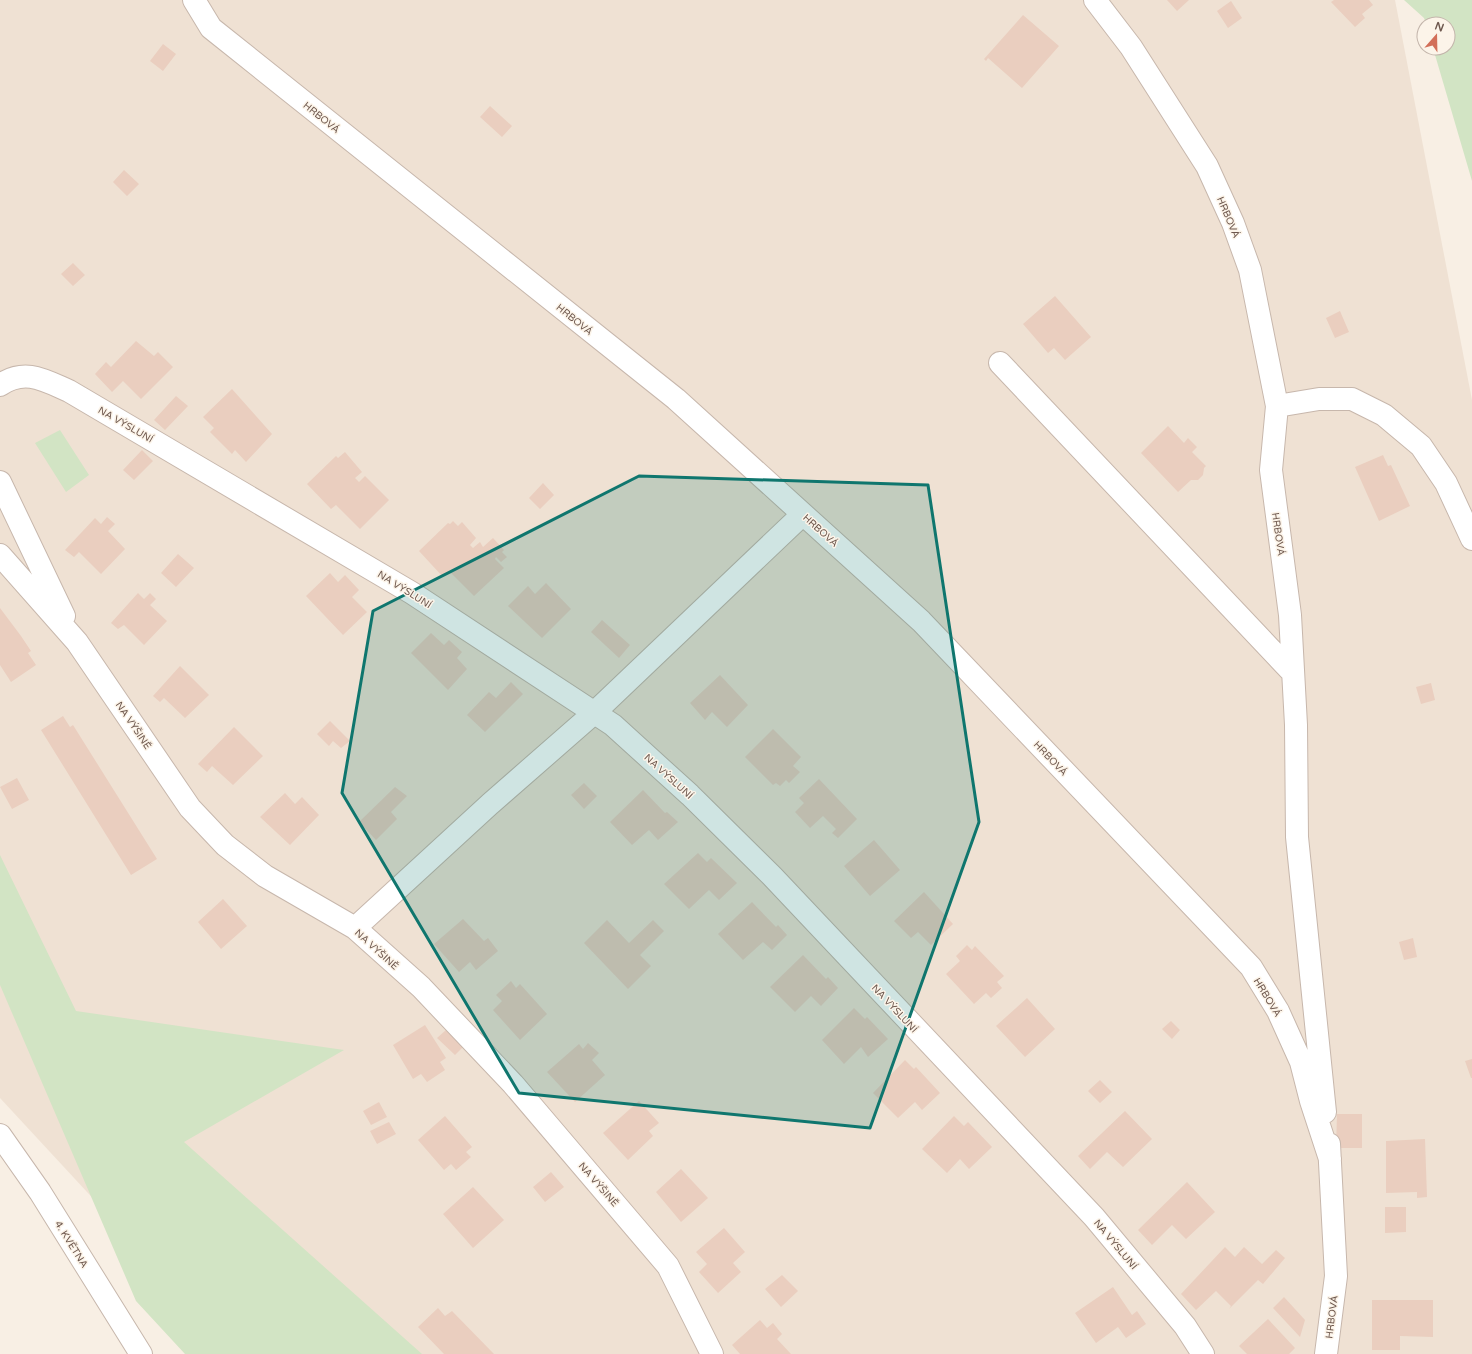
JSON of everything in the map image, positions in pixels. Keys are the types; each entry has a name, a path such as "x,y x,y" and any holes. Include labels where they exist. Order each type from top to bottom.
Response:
{"street":[{"name":"HRBOVÁ","path":"194,0 211,28 676,400 921,621 1251,967 1278,1011 1301,1062 1311,1101 1330,1159"},
{"name":"HRBOVÁ","path":"1095,0 1131,46 1207,166 1233,223 1250,270 1277,406 1271,470 1290,615 1296,725 1297,838 1330,1159 1336,1276 1326,1354"},
{"path":"1000,363 1293,673"},
{"name":"NA VÝSLUNÍ","path":"0,385 12,378 35,376 69,391 412,593 613,725 690,795 772,876 1094,1217 1185,1326 1203,1354"},
{"path":"1277,406 1319,399 1352,399 1384,415 1421,446 1446,483 1472,539"},
{"path":"0,482 77,642"},
{"path":"355,928 490,804 594,713 803,514"},
{"name":"NA VÝŠINĚ","path":"0,554 77,642 190,808 225,845 265,876 355,928 421,987 507,1078 668,1266 712,1354"},
{"name":"4. KVĚTNA","path":"0,1136 40,1192 141,1354"}],"highlighted area":[{"path":"639,476 928,485 979,822 870,1128 519,1093 342,793 373,611"}],"shaded area":[{"path":"0,0 1395,0 1472,400 1472,1354 237,1354 0,1098"}],"green space":[{"path":"1404,0 1472,0 1472,181 1435,56 1456,56 1456,16 1422,16"},
{"path":"60,430 89,475 66,492 35,443"},
{"path":"0,855 76,1011 344,1050 184,1142 422,1354 185,1354 136,1301 0,985"}],"building":[{"path":"1167,0 1189,0 1177,11"},
{"path":"1334,0 1369,0 1373,5 1362,14 1365,18 1355,27 1331,2"},
{"path":"1231,1 1242,18 1228,28 1217,11"},
{"path":"1023,15 1059,46 1022,88 988,58 986,61 984,59"},
{"path":"163,44 176,54 163,71 150,61"},
{"path":"490,106 512,126 502,137 480,117"},
{"path":"124,170 139,184 127,196 113,182"},
{"path":"73,263 85,275 73,286 61,274"},
{"path":"1055,296 1091,337 1065,360 1054,348 1048,353 1023,324"},
{"path":"1340,311 1349,332 1335,338 1326,318"},
{"path":"136,341 154,356 158,352 173,367 141,399 123,381 112,392 95,374 106,362 111,367"},
{"path":"232,389 272,434 246,462 235,450 232,454 210,432 214,428 203,417"},
{"path":"176,396 188,406 165,430 154,420"},
{"path":"1168,426 1184,443 1188,438 1197,447 1192,452 1206,466 1204,468 1203,475 1198,480 1191,480 1178,492 1141,453"},
{"path":"142,450 153,461 134,480 123,470"},
{"path":"345,452 362,472 355,478 359,482 365,476 389,500 360,529 336,505 331,509 307,484 336,456 338,458"},
{"path":"1383,455 1388,466 1391,465 1410,506 1379,521 1355,467"},
{"path":"543,483 554,495 540,509 529,498"},
{"path":"107,517 115,524 108,531 125,549 101,574 79,552 74,557 65,550 95,518 101,524"},
{"path":"453,521 458,526 462,522 476,538 470,545 473,548 480,542 483,547 493,538 504,550 502,552 507,557 501,562 496,557 495,559 504,568 474,596 449,571 443,577 419,551 448,523 450,524"},
{"path":"178,554 194,568 176,587 161,573"},
{"path":"330,573 338,582 345,575 359,590 352,597 367,612 343,635 306,596"},
{"path":"546,583 571,609 542,638 508,606 528,586 535,594"},
{"path":"138,593 144,599 150,593 156,599 150,605 167,621 144,645 124,625 118,629 111,623"},
{"path":"0,608 31,651 28,653 36,665 11,682 0,665"},
{"path":"602,620 630,645 619,658 591,632"},
{"path":"431,633 444,645 449,640 462,652 457,658 467,669 448,690 411,653"},
{"path":"180,666 209,695 185,718 164,698 160,702 153,696"},
{"path":"720,675 748,705 727,727 712,712 705,720 690,703"},
{"path":"511,682 523,694 485,732 467,715 489,692 496,698"},
{"path":"1431,683 1435,700 1421,704 1416,687"},
{"path":"63,716 70,727 73,725 157,859 131,875 41,730"},
{"path":"330,721 350,741 341,748 333,741 329,746 317,734"},
{"path":"234,727 263,756 233,785 212,766 207,772 198,764"},
{"path":"773,729 801,757 793,766 800,772 789,783 786,780 780,786 776,783 773,785 745,757"},
{"path":"17,778 29,800 12,809 0,787"},
{"path":"819,779 857,819 838,838 832,833 836,829 823,816 810,828 795,812 804,803 799,798"},
{"path":"584,783 597,796 584,809 571,795"},
{"path":"395,787 407,796 391,812 397,819 376,840 359,822"},
{"path":"643,790 665,813 667,812 678,822 658,840 649,830 632,845 610,822"},
{"path":"285,793 295,804 302,797 319,815 290,845 260,817"},
{"path":"874,840 900,870 870,896 844,866"},
{"path":"698,853 707,862 711,858 737,883 719,900 709,890 689,909 664,884"},
{"path":"924,892 953,924 931,945 918,932 911,938 894,921"},
{"path":"223,899 247,926 221,949 198,922"},
{"path":"752,902 776,927 778,925 787,935 772,950 763,942 743,960 718,934"},
{"path":"463,919 484,941 488,938 498,951 476,970 470,962 459,972 434,944"},
{"path":"607,920 629,943 653,920 664,931 640,955 651,966 628,989 584,943"},
{"path":"1413,938 1417,957 1404,960 1399,942"},
{"path":"967,945 972,950 975,946 1004,976 997,982 1002,988 991,998 986,993 974,1004 946,974 960,961 956,956"},
{"path":"803,955 826,979 828,977 838,988 821,1006 811,996 795,1012 770,987"},
{"path":"511,981 516,988 520,984 547,1014 520,1040 493,1010 502,1001 496,995"},
{"path":"1027,998 1055,1029 1025,1057 996,1026"},
{"path":"854,1008 865,1019 867,1017 888,1039 868,1057 861,1047 844,1064 822,1040"},
{"path":"1171,1021 1180,1030 1172,1039 1162,1029"},
{"path":"425,1025 446,1058 440,1062 445,1070 427,1082 421,1074 413,1079 393,1045"},
{"path":"446,1030 463,1047 455,1055 437,1038"},
{"path":"588,1043 599,1053 592,1060 605,1075 575,1102 547,1072 579,1044 583,1049"},
{"path":"1472,1059 1472,1078 1471,1078 1465,1061"},
{"path":"905,1060 914,1069 916,1067 940,1093 922,1110 915,1102 898,1118 873,1093"},
{"path":"1100,1080 1112,1092 1100,1103 1088,1091"},
{"path":"639,1101 659,1123 649,1131 653,1136 628,1160 603,1133"},
{"path":"379,1102 387,1117 371,1125 363,1111"},
{"path":"1125,1111 1152,1139 1123,1167 1107,1152 1090,1169 1078,1156"},
{"path":"1337,1114 1362,1114 1362,1148 1336,1148"},
{"path":"445,1116 472,1147 466,1152 471,1157 456,1170 451,1164 444,1170 418,1140"},
{"path":"954,1116 964,1126 968,1122 992,1147 969,1169 960,1159 947,1173 922,1149"},
{"path":"389,1122 396,1134 377,1144 370,1131"},
{"path":"1425,1139 1427,1197 1417,1198 1417,1192 1386,1193 1386,1141"},
{"path":"681,1169 708,1198 681,1222 656,1192"},
{"path":"551,1172 564,1187 545,1202 533,1187"},
{"path":"1187,1182 1215,1212 1186,1239 1172,1225 1152,1245 1138,1230"},
{"path":"473,1187 504,1220 473,1248 443,1214"},
{"path":"1385,1207 1406,1207 1406,1232 1385,1233"},
{"path":"724,1228 745,1252 733,1263 741,1272 718,1293 699,1272 707,1264 696,1252"},
{"path":"1225,1247 1235,1257 1244,1247 1262,1264 1276,1250 1285,1258 1263,1284 1258,1280 1229,1309 1231,1306 1216,1291 1196,1310 1181,1294"},
{"path":"782,1275 798,1291 781,1307 765,1289"},
{"path":"1113,1287 1132,1315 1137,1311 1146,1324 1126,1338 1118,1327 1096,1343 1075,1313"},
{"path":"1284,1297 1305,1320 1300,1337 1273,1308"},
{"path":"1372,1300 1433,1300 1433,1337 1400,1336 1400,1350 1372,1350"},
{"path":"438,1308 445,1316 452,1311 494,1354 444,1354 418,1327"},
{"path":"1268,1319 1295,1348 1289,1354 1247,1354 1239,1346"},
{"path":"760,1320 767,1328 773,1323 782,1334 777,1339 791,1354 740,1354 732,1345"}]}
